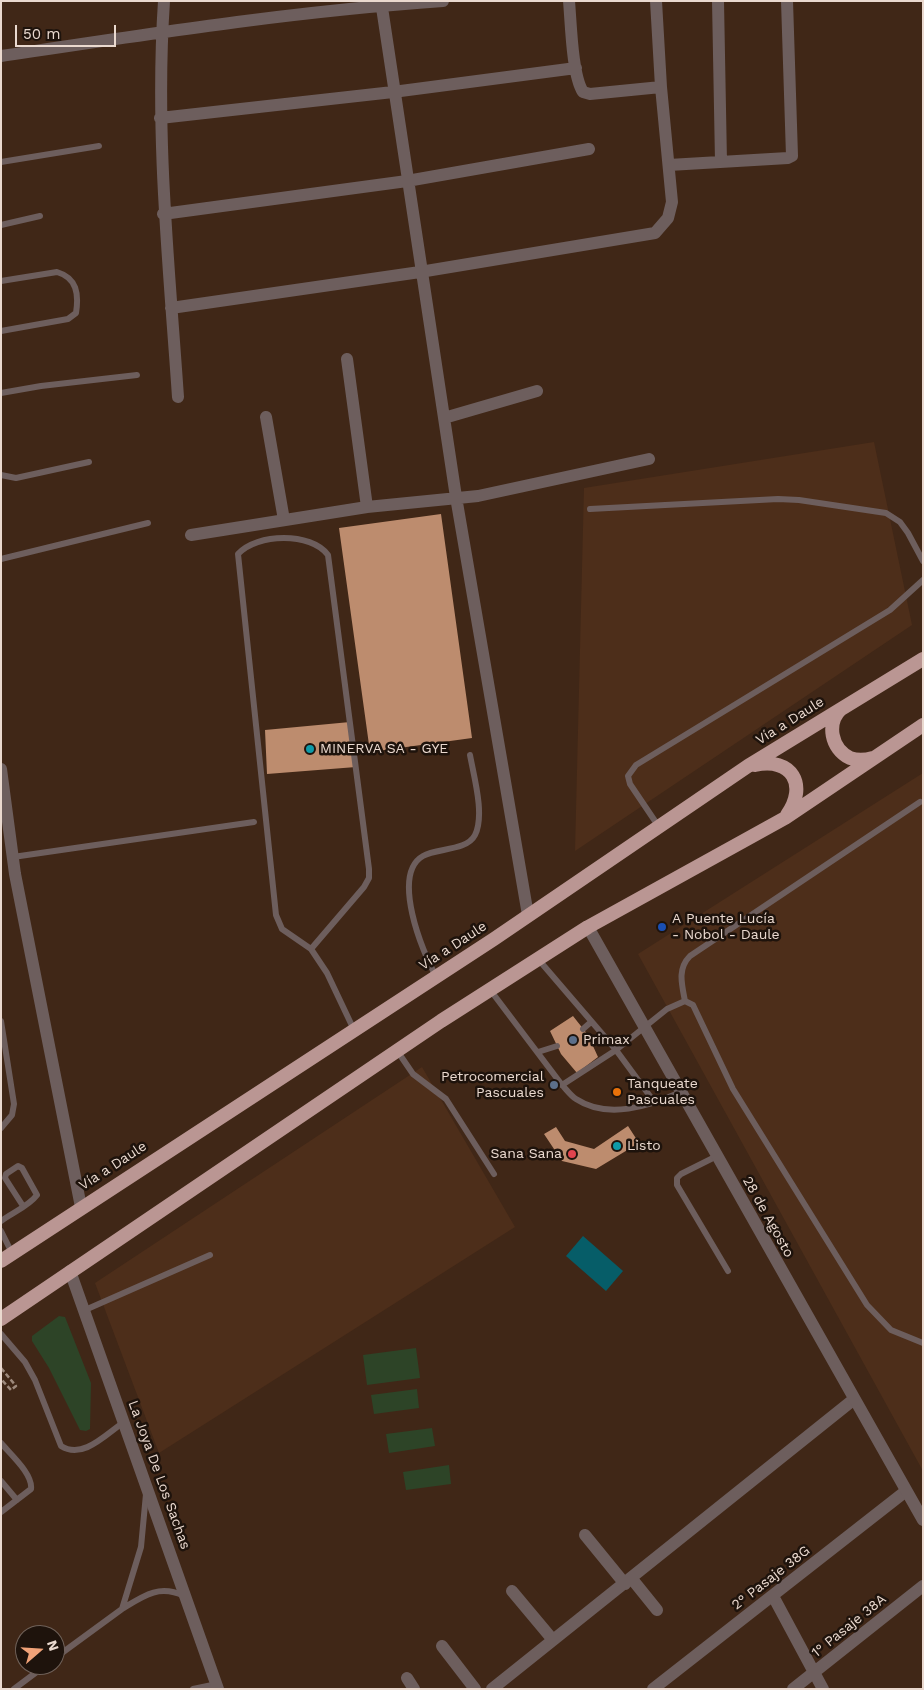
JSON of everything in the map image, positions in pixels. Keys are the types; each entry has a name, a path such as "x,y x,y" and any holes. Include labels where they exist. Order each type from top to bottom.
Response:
{"highway":[{"name":"Vía a Daule","path":"7,1257 436,976 748,766 923,659"},
{"path":"848,704 839,711 833,721 832,732 835,743 841,752 851,758 862,760 873,758"},
{"path":"1,1319 538,959 588,927 785,818 923,725"},
{"path":"748,766 768,762 778,763 789,771 797,788 794,806 785,818"}],"street":[{"path":"164,1 160,118 164,214 178,397"},
{"path":"1,56 162,32 381,3 443,1"},
{"path":"569,1 576,68 583,92 590,94 661,86"},
{"path":"172,308 420,272 654,233 664,224 671,210 672,202 670,165 661,86 656,1"},
{"path":"718,1 721,162"},
{"path":"670,165 788,158 792,156 787,1"},
{"path":"381,3 420,272 456,497 528,915"},
{"path":"160,118 393,92 576,68"},
{"path":"164,214 407,181 589,149"},
{"path":"347,359 367,507"},
{"path":"444,418 537,391"},
{"path":"266,417 284,520"},
{"path":"191,535 367,507 478,496 649,459"},
{"path":"1,769 13,857 81,1207"},
{"name":"28 de Agosto","path":"588,927 646,1027 853,1400 923,1520"},
{"name":"La Joya De Los Sachas","path":"70,1271 218,1686"},
{"path":"492,1689 853,1400"},
{"name":"2° Pasaje 38G","path":"657,1688 906,1491"},
{"path":"586,1534 628,1582 657,1610"},
{"name":"1° Pasaje 38A","path":"792,1689 923,1586"},
{"path":"512,1591 553,1640"},
{"path":"773,1596 823,1689"},
{"path":"442,1646 476,1689"}],"lane":[{"path":"1,162 99,146"},
{"path":"1,225 40,216"},
{"path":"1,281 57,272 65,275 76,287 77,305 76,313 68,319 1,331"},
{"path":"1,393 42,386 136,375"},
{"path":"1,475 16,478 89,462"},
{"path":"590,509 769,499 799,500 864,509 886,513 900,522 923,561"},
{"path":"1,559 148,523"},
{"path":"310,949 364,887 369,878 369,869 328,555 322,547 314,542 295,538 253,542 245,546 238,554 276,914 282,929 310,949 326,974 354,1030"},
{"path":"659,827 630,784 628,776 631,769 890,610 923,580"},
{"path":"436,976 426,959 413,915 411,871 415,862 424,855 466,843 475,837 480,817 470,756"},
{"path":"920,802 690,956 682,967 681,975 685,1001 696,1009 733,1089 868,1305 891,1330 923,1343"},
{"path":"13,857 254,822"},
{"path":"538,959 616,1050 655,1103"},
{"path":"491,991 562,1085 576,1099 596,1107 620,1110 655,1103 681,1092"},
{"path":"562,1085 616,1050 668,1009 685,1001"},
{"path":"1,1021 14,1104 12,1115 1,1128"},
{"path":"583,1029 591,1022"},
{"path":"538,1052 557,1046"},
{"path":"398,1052 414,1074 446,1098 494,1174"},
{"path":"717,1156 681,1174 677,1178 678,1185 728,1271"},
{"path":"1,1221 23,1206 36,1197 38,1192 22,1168 18,1166 6,1174 4,1178 23,1206"},
{"path":"1,1231 7,1257"},
{"path":"85,1310 210,1255"},
{"path":"1,1334 25,1362 35,1380 62,1446 69,1451 79,1451 89,1447 124,1422"},
{"path":"1,1443 31,1482 31,1490 1,1512"},
{"path":"1,1481 17,1500"},
{"path":"122,1609 142,1547 147,1484"},
{"path":"65,1651 122,1609 148,1593 165,1590 186,1596"},
{"path":"14,1689 33,1675"},
{"path":"193,1689 218,1686"}],"path":[{"path":"1,1368 16,1386 11,1390 1,1379"}],"shaded area":[{"path":"874,442 912,625 575,851 584,488"},
{"path":"923,773 923,1471 638,954"},
{"path":"422,1067 515,1227 159,1453 95,1283"}],"green space":[{"path":"59,1316 65,1317 91,1383 90,1429 86,1431 80,1430 49,1368 32,1341 32,1336"},
{"path":"416,1348 420,1378 367,1385 363,1355"},
{"path":"417,1389 419,1408 374,1414 371,1395"},
{"path":"432,1428 435,1446 389,1453 386,1434"},
{"path":"449,1465 451,1484 406,1490 403,1472"}],"water":[{"path":"583,1236 623,1271 606,1291 566,1256"}],"building":[{"path":"441,514 472,738 370,752 339,528"},
{"name":"MINERVA SA - GYE","path":"350,722 356,767 267,774 265,730"},
{"name":"Primax","path":"573,1016 588,1035 598,1057 577,1073 561,1054 550,1031"},
{"name":"Listo","path":"628,1126 639,1143 596,1169 562,1161 544,1134 556,1127 565,1141 594,1149"}],"place":[{"name":"MINERVA SA - GYE","path":"310,749"},
{"name":"A Puente Lucía - Nobol - Daule","path":"662,927"},
{"name":"Primax","path":"573,1040"},
{"name":"Petrocomercial Pascuales","path":"554,1085"},
{"name":"Tanqueate Pascuales","path":"617,1092"},
{"name":"Listo","path":"617,1146"},
{"name":"Sana Sana","path":"572,1154"}]}
